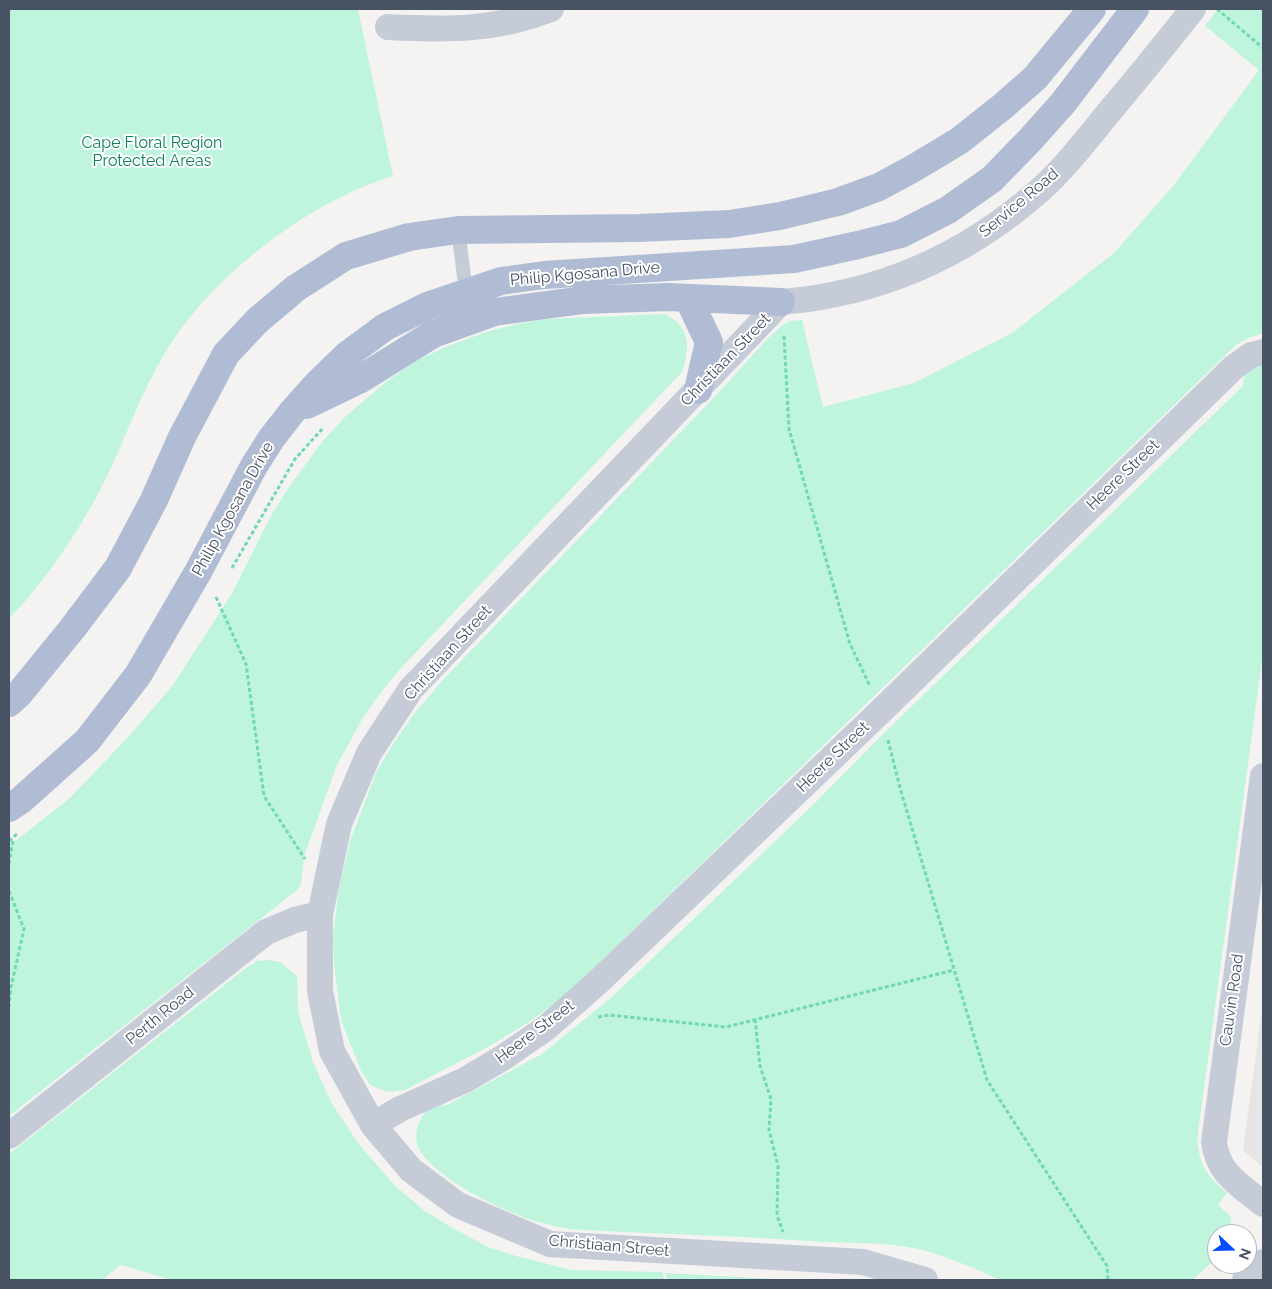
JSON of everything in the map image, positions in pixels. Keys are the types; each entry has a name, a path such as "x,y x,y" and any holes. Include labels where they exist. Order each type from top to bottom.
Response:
{"main road":[{"path":"9,703 19,694 72,629 118,568 154,500 182,437 226,354 257,322 296,288 346,256 409,236 458,230 639,228 729,224 780,216 838,202 879,187 959,141 1035,78 1092,9"},
{"name":"Philip Kgosana Drive","path":"14,820 20,800 87,741 138,675 198,572 254,466 292,412 347,355 385,328 427,306 501,281 544,275 794,259 900,234 948,210 992,179 1063,103 1135,9"},
{"path":"292,412 359,380 433,334 494,312 583,300 688,298 781,302"},
{"path":"688,298 709,342 698,390"}],"street":[{"path":"388,27 441,30 484,26 528,18 551,9"},
{"name":"Service Road","path":"781,302 805,300 848,292 888,280 952,253 1010,215 1067,163 1193,9"},
{"name":"Christiaan Street","path":"781,302 411,689 369,753 339,824 320,914 320,991 332,1051 373,1125 411,1170 458,1205 550,1244 863,1262 926,1280"},
{"name":"Heere Street","path":"373,1125 400,1109 465,1080 504,1057 546,1028 598,982 881,711 1234,367 1251,355 1263,352"},
{"name":"Cauvin Road","path":"1263,776 1214,1142 1216,1155 1221,1166 1263,1204"},
{"name":"Perth Road","path":"9,1136 266,932 294,920 320,914"},
{"path":"1246,1280 1263,1262"}],"lane":[{"path":"458,230 466,292"}],"path":[{"path":"1216,9 1263,48"},
{"path":"781,302 789,429 850,644 881,711 900,788 987,1080 1107,1266 1108,1280"},
{"path":"231,571 295,459 326,425"},
{"path":"210,605 221,588"},
{"path":"216,597 246,664 264,796 308,863"},
{"path":"9,864 14,820"},
{"path":"9,841 13,838"},
{"path":"9,891 24,928 11,987 9,1006"},
{"path":"594,1018 609,1015 726,1027 954,970"},
{"path":"755,1019 760,1066 771,1099 769,1130 778,1166 777,1215 792,1258"}],"shaded area":[{"path":"1263,1002 1263,1168 1243,1150"}],"green space":[{"name":"Cape Floral Region Protected Areas","path":"9,9 358,9 393,176 361,188 328,204 296,223 264,245 208,297 185,324 156,368 107,476 87,514 37,587 9,619"},
{"path":"1218,9 1263,9 1263,333 1248,338 1236,345 564,997 529,1022 486,1048 405,1090 388,1092 370,1085 361,1071 341,1020 334,964 333,937 339,888 350,841 376,773 414,714 441,682 722,389 768,338 783,325 790,321 802,320 823,407 914,383 1012,333 1114,253 1174,185 1259,70 1205,26"},
{"path":"665,314 674,319 684,332 687,347 682,372 401,668 378,696 361,721 337,765 304,856 301,885 296,891 9,1116 9,846 70,798 130,735 173,685 231,595 272,514 322,442 345,417 387,381 418,360 443,348 486,332 547,319"},
{"path":"1257,365 1263,365 1263,653 1197,1140 1200,1158 1209,1176 1227,1193 1218,1205 1231,1217 1231,1224 1207,1224 1207,1267 1193,1280 1000,1280 939,1255 905,1246 569,1229 525,1218 490,1203 453,1182 425,1158 418,1146 416,1136 420,1120 429,1107 447,1105 542,1054 613,996 813,805 886,731 1243,386 1245,372"},
{"path":"257,961 280,962 297,976 298,1011 313,1062 331,1102 358,1143 394,1185 425,1211 488,1247 516,1256 571,1270 662,1272 665,1280 172,1280 121,1265 102,1280 9,1280 9,1154 246,968"},
{"path":"665,1273 794,1280 668,1280"}]}
